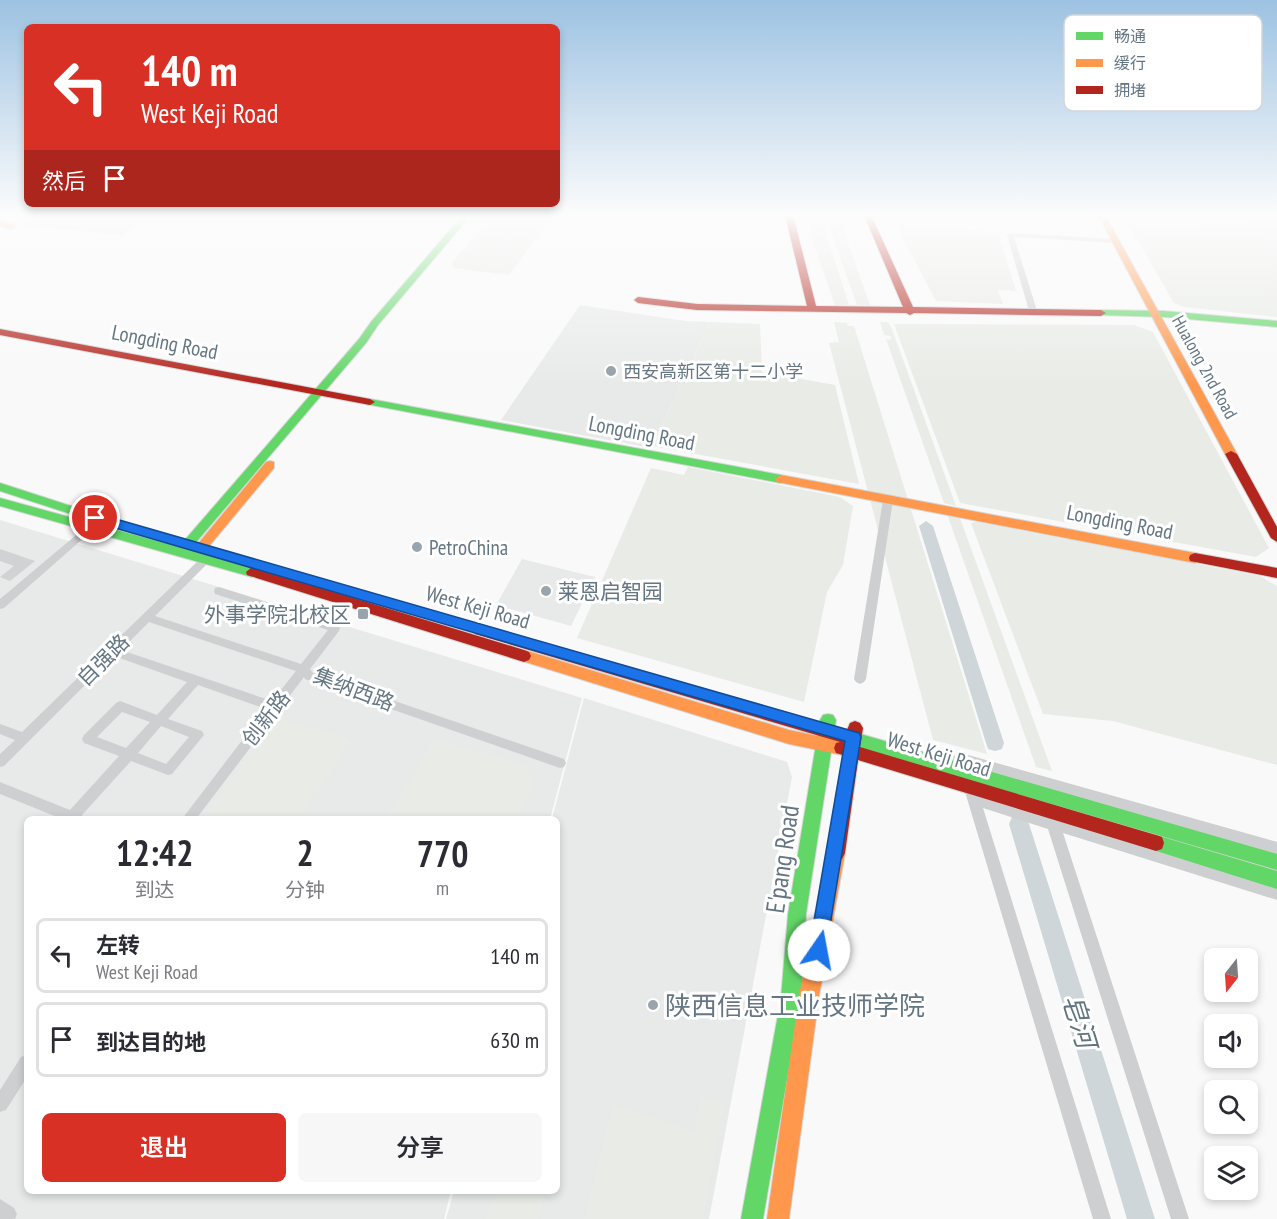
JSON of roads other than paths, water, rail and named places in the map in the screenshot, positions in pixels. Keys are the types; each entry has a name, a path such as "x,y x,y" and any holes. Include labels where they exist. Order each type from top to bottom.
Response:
{"street":[{"path":"199,550 420,272"},
{"path":"322,394 426,272"},
{"path":"803,272 812,310"},
{"path":"893,272 910,312"},
{"path":"1021,272 1034,314"},
{"name":"Hualong 2nd Road","path":"1134,272 1277,522"},
{"name":"Hualong 2nd Road","path":"1138,272 1277,538"},
{"path":"638,300 697,307 1034,314 1159,314 1277,324"},
{"name":"Longding Road","path":"0,332 1277,573"},
{"name":"West Keji Road","path":"0,487 199,550 1277,862"},
{"path":"860,679 888,500"},
{"name":"West Keji Road","path":"0,502 91,527 199,550"},
{"path":"0,605 91,527"},
{"name":"自强路","path":"0,762 147,617 199,550"},
{"name":"创新路","path":"190,816 335,628 219,591"},
{"name":"集纳西路","path":"147,617 304,669 309,676 560,763"},
{"path":"112,651 274,707"},
{"path":"77,816 196,680"},
{"path":"120,706 159,720 198,735 168,770 88,740 120,706"},
{"path":"0,729 24,738"},
{"name":"E'pang Road","path":"752,1219 790,998 797,914 826,730"},
{"path":"778,1219 809,996 828,903 853,738"},
{"name":"West Keji Road","path":"853,738 972,793 1053,824 1277,894"},
{"name":"West Keji Road","path":"944,765 961,758 1277,848"},
{"path":"0,788 70,816"},
{"path":"972,793 1102,1219"},
{"name":"West Keji Road","path":"972,793 1048,808 1277,880"},
{"path":"1048,808 1180,1219"},
{"path":"0,1104 24,1068"}],"waterway":[{"name":"皂河","path":"926,526 995,743"},
{"name":"皂河","path":"1019,824 1141,1219"}],"place":[{"name":"西安高新区第十二小学","path":"611,371"},
{"name":"PetroChina","path":"417,547"},
{"name":"莱恩启智园","path":"546,591"},
{"name":"外事学院北校区","path":"363,614"},
{"name":"陕西信息工业技师学院","path":"653,1005"}]}
